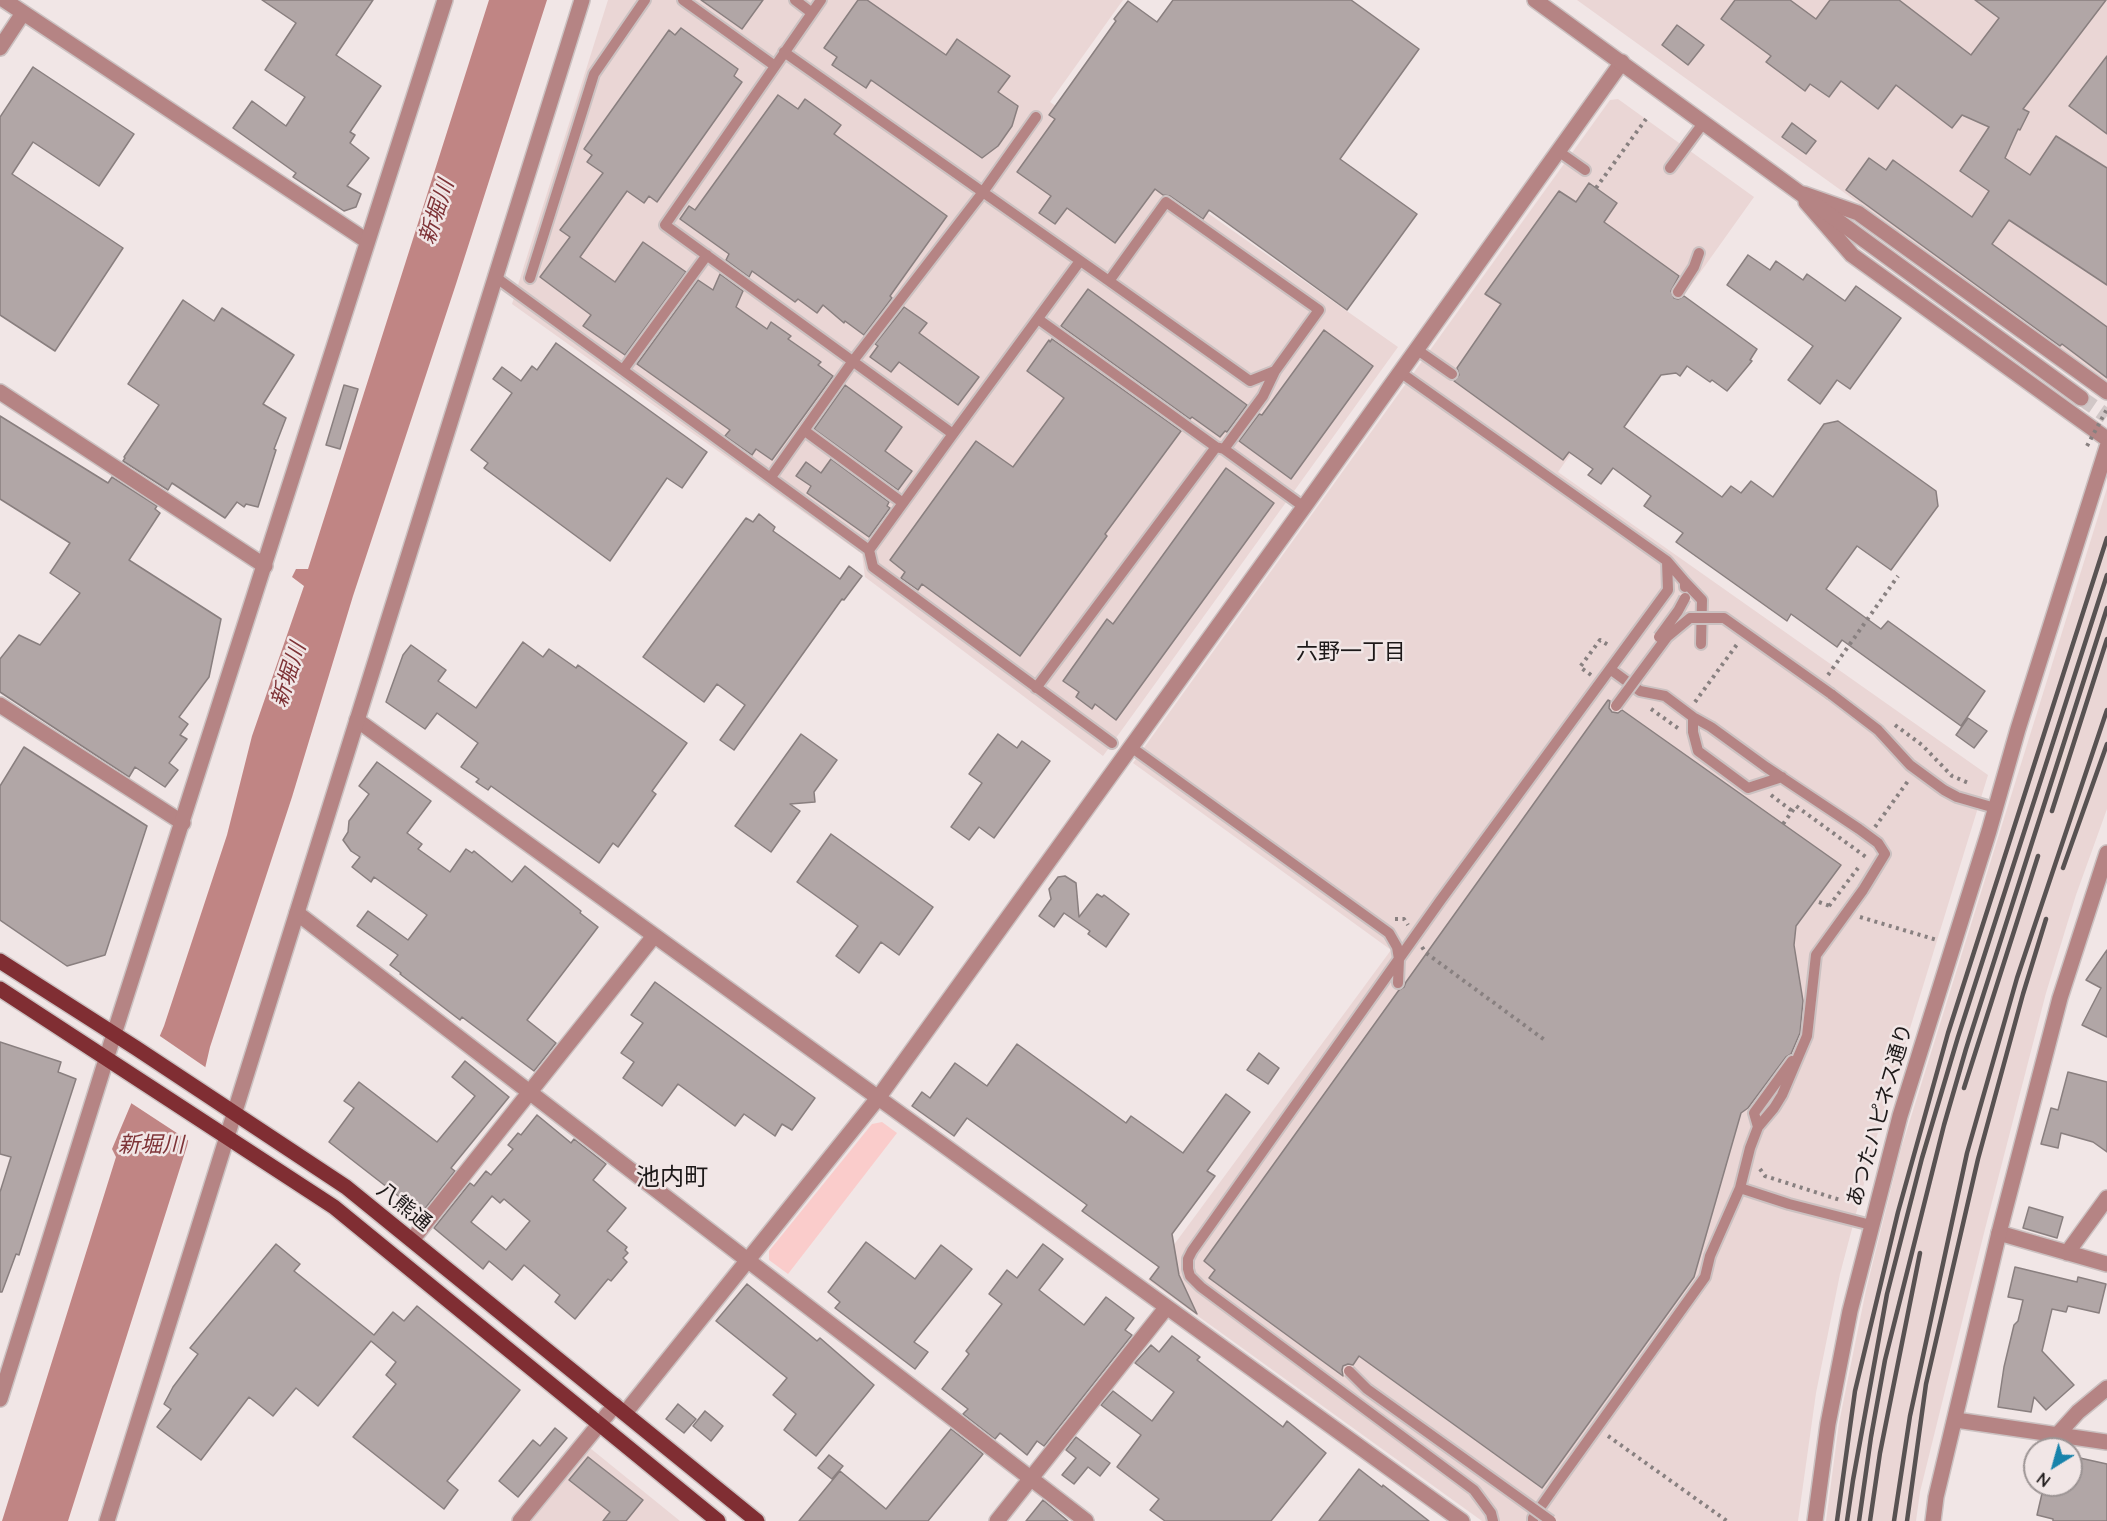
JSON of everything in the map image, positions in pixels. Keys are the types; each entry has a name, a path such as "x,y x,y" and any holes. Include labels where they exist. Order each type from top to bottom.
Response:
{"main road":[{"name":"八熊通","path":"0,961 346,1187 757,1521"},
{"path":"0,989 334,1207 718,1521"}],"street":[{"path":"4,0 368,241"},
{"path":"0,1399 114,1034 445,0"},
{"path":"107,1521 582,0"},
{"path":"1535,0 2082,398"},
{"path":"0,48 22,13"},
{"path":"520,1521 599,1424 620,1409 747,1261 878,1098 1622,62"},
{"path":"1796,190 1858,213 2107,392"},
{"path":"1796,190 1852,255 2107,439"},
{"path":"0,392 265,566"},
{"name":"あつたハピネス通り","path":"1815,1521 1828,1424 1850,1311 1900,1116 2107,447"},
{"path":"0,705 183,823"},
{"path":"357,720 1462,1521"},
{"path":"1934,1521 1936,1497 1999,1233 2060,998 2103,877 2107,853"},
{"path":"297,913 1086,1521"},
{"path":"412,1240 654,936"},
{"path":"2067,1253 2107,1198"},
{"path":"1999,1233 2107,1264"},
{"path":"998,1521 1166,1308"},
{"path":"2058,1434 2078,1412 2107,1388"},
{"path":"1956,1420 2107,1442"}],"lane":[{"path":"530,279 594,74 645,0"},
{"path":"683,0 775,66"},
{"path":"795,0 812,13"},
{"path":"821,0 665,225 953,434"},
{"path":"784,52 1250,381 1275,372"},
{"path":"771,477 853,361 983,192 1036,117"},
{"path":"1670,168 1704,122"},
{"path":"1558,151 1585,170"},
{"path":"1036,688 1220,448 1263,396 1275,372 1319,310 1166,202 1109,281"},
{"path":"1678,292 1694,267 1699,253"},
{"path":"623,370 707,255"},
{"path":"869,549 1080,261"},
{"path":"494,276 869,549 873,567 1112,743"},
{"path":"1038,319 1304,507"},
{"path":"1416,350 1452,375"},
{"path":"1400,372 1666,561 1702,600 1701,644"},
{"path":"805,431 903,503"},
{"path":"1493,1521 1491,1513 1474,1490 1201,1287 1190,1276 1188,1259 1399,959 1668,590 1666,561"},
{"path":"1685,582 1685,598 1678,611 1614,704 1667,637 1690,618 1724,618 1878,730 1910,765 1944,790 1957,797 1995,808"},
{"path":"1533,1521 1596,1428 1705,1277 1710,1256 1740,1188 1758,1127 1782,1095 1807,1036 1816,955 1863,890 1885,854 1878,843 1665,696 1640,691 1610,669"},
{"path":"1693,717 1698,751 1748,788 1782,777"},
{"path":"1131,747 1389,933 1397,947 1398,983"},
{"path":"1740,1188 1871,1225"},
{"path":"1349,1371 1367,1389 1551,1521"}],"path":[{"path":"1596,188 1646,119"},
{"path":"2087,446 2107,409"},
{"path":"1827,676 1898,576"},
{"path":"1601,682 1580,667 1600,640 1610,646 1616,638"},
{"path":"1642,707 1652,709 1695,740"},
{"path":"1857,851 1908,782 1918,788"},
{"path":"1757,785 1792,811"},
{"path":"1783,824 1796,806 1866,857 1829,906"},
{"path":"1819,902 1937,940"},
{"path":"1760,1169 1765,1176 1850,1203"},
{"path":"1596,1428 1727,1521"}],"shaded area":[{"path":"608,0 1123,0 1050,102 1398,347 1103,756 865,577 862,554 512,304"},
{"path":"1577,0 2107,0 2107,382"},
{"path":"1618,99 1754,197 1558,472 1988,775 1875,1142 1840,1274 1816,1393 1798,1521 1482,1521 1148,1280 1391,950 1133,763 1610,100"},
{"path":"2107,488 2107,809 2076,895 2046,993 1920,1492 1916,1521 1826,1521 1839,1423 1866,1290 1901,1149"},
{"path":"882,1122 897,1133 788,1274 769,1260 769,1251 872,1124"},
{"path":"590,1448 680,1521 530,1521"}],"water":[{"name":"新堀川","path":"489,0 547,0 353,596 292,797 210,1047 187,1146 68,1521 2,1521 116,1157 112,1149 164,1026 227,835 252,736 304,586 292,577 296,569 308,569"}],"pier":[{"path":"157,1034 208,1069 190,1148 188,1147 189,1141 131,1103 129,1105 127,1103"}],"building":[{"path":"262,0 373,0 336,55 381,86 350,132 355,135 350,143 369,158 347,186 361,194 356,207 344,211 293,177 296,173 233,128 252,101 286,126 305,97 265,70 296,23"},
{"path":"701,0 763,0 742,29"},
{"path":"858,0 867,0 946,55 957,39 1010,76 998,92 1018,106 1012,126 998,146 982,158 871,80 866,88 832,65 837,57 824,48"},
{"path":"1173,0 1351,0 1419,49 1340,159 1417,214 1347,310 1209,210 1203,219 1170,196 1163,195 1155,189 1115,243 1067,208 1055,224 1039,213 1051,196 1017,172 1055,119 1049,115 1128,1 1157,22"},
{"path":"1735,0 1790,0 1816,19 1830,0 1899,0 1971,55 1999,18 1975,0 2106,0 2023,109 2029,112 2020,130 2018,129 2005,158 2030,175 2056,136 2107,168 2107,285 2009,220 1992,244 2107,327 2107,378 1846,190 1869,158 1886,170 1893,160 1972,217 1989,191 1960,171 1989,127 1962,115 1952,128 1896,85 1878,109 1841,81 1829,97 1810,84 1805,91 1766,62 1771,56 1721,19"},
{"path":"1677,25 1704,45 1688,65 1662,45"},
{"path":"681,28 738,69 734,76 742,82 657,202 649,196 644,203 627,191 580,257 615,282 643,242 686,272 625,355 583,326 591,315 540,277 570,237 560,230 603,173 587,162 592,155 584,149 669,30 675,35"},
{"path":"2107,56 2107,134 2069,106"},
{"path":"33,67 134,134 99,186 33,142 12,174 123,248 55,351 0,315 0,117"},
{"path":"778,95 798,109 805,99 841,125 834,134 947,216 864,335 845,321 844,323 823,305 817,313 798,299 795,302 752,271 749,277 726,260 729,254 680,219 689,206 695,210"},
{"path":"1792,123 1816,141 1806,154 1782,137"},
{"path":"1589,183 1617,203 1604,222 1679,276 1671,291 1674,298 1684,296 1757,349 1750,360 1752,361 1727,391 1687,366 1680,376 1676,373 1661,375 1624,427 1722,497 1731,486 1741,493 1751,481 1773,497 1824,424 1838,421 1936,491 1938,506 1891,570 1857,546 1826,589 1881,629 1888,621 1985,691 1961,726 1842,640 1837,647 1791,614 1787,621 1676,542 1683,533 1644,506 1651,496 1613,468 1601,484 1588,475 1593,469 1569,452 1563,460 1454,381 1459,375 1457,368 1501,304 1485,294 1559,191 1576,202"},
{"path":"1748,255 1770,270 1776,261 1803,280 1807,274 1845,301 1856,286 1901,318 1850,389 1837,380 1820,404 1788,380 1813,346 1727,285"},
{"path":"720,274 743,291 736,307 767,329 771,322 791,336 788,339 821,362 818,365 833,376 772,460 756,449 752,455 725,436 730,430 637,364 698,280 713,290"},
{"path":"1088,289 1247,405 1227,432 1225,431 1220,437 1192,417 1190,419 1061,326"},
{"path":"183,300 214,321 222,308 294,355 263,404 286,418 274,449 276,450 258,507 246,504 244,507 237,502 225,518 172,483 168,490 123,461 159,405 128,384"},
{"path":"904,307 927,323 919,333 979,377 958,405 899,362 891,372 870,357 878,346 875,344"},
{"path":"1324,330 1373,366 1291,479 1239,441 1259,414 1262,415"},
{"path":"1052,339 1181,431 1105,534 1107,536 1020,656 922,584 918,590 901,578 905,572 890,560 976,441 1013,467 1064,398 1027,371"},
{"path":"556,343 707,452 682,488 667,478 610,561 484,468 488,463 471,450 512,393 493,379 502,367 521,381 532,366 537,370"},
{"path":"344,385 358,389 340,449 326,445"},
{"path":"845,385 902,427 885,451 912,471 898,490 814,429"},
{"path":"0,416 108,483 112,477 157,506 155,509 160,513 129,560 221,619 209,677 179,717 188,724 180,735 187,739 169,763 178,770 165,787 135,767 129,777 0,692 0,659 19,635 40,645 80,593 50,573 70,543 0,499"},
{"path":"831,459 889,502 887,506 890,508 869,537 807,493 811,486 796,476 806,462 821,473"},
{"path":"1226,468 1274,503 1116,720 1095,704 1092,709 1076,697 1079,692 1063,681 1107,619 1113,624"},
{"path":"759,514 775,527 773,531 840,579 849,566 862,576 844,600 842,599 734,750 720,740 745,705 717,684 704,702 643,657 746,518 753,522"},
{"path":"523,642 543,657 549,649 576,668 578,665 687,743 652,791 656,794 618,847 613,843 599,863 491,786 488,790 476,782 479,779 461,767 478,743 437,713 425,729 386,702 403,655 411,645 446,670 438,681 476,708"},
{"path":"1608,700 1612,712 1618,713 1622,710 1841,865 1796,926 1794,945 1803,1001 1800,1033 1791,1054 1786,1057 1748,1108 1741,1113 1694,1277 1542,1488 1359,1356 1353,1365 1343,1366 1343,1376 1209,1278 1215,1270 1204,1261 1399,990 1404,987"},
{"path":"1968,718 1987,731 1974,748 1956,735"},
{"path":"801,734 837,760 814,792 815,802 790,804 800,811 771,852 735,826"},
{"path":"998,734 1017,748 1022,741 1050,761 994,838 979,827 969,840 951,827 982,783 969,774"},
{"path":"24,747 147,826 105,955 67,966 0,920 0,786"},
{"path":"377,762 431,801 407,833 422,844 418,849 450,872 466,849 472,853 474,851 512,882 525,866 598,927 527,1020 556,1043 534,1071 462,1017 460,1020 400,974 390,965 398,955 357,926 368,911 408,940 427,915 374,877 371,882 352,867 360,857 351,851 343,840 348,832 349,821 369,794 359,786"},
{"path":"831,834 933,907 899,955 881,942 859,973 836,956 858,926 797,882"},
{"path":"1065,876 1076,883 1079,917 1097,894 1102,897 1104,895 1129,914 1106,947 1088,934 1090,931 1064,913 1054,927 1039,916 1051,899 1049,889 1058,877"},
{"path":"2107,950 2107,1037 2082,1025 2101,988 2086,980"},
{"path":"655,982 815,1098 792,1130 782,1124 775,1136 744,1114 735,1126 678,1084 662,1106 623,1078 634,1062 621,1053 643,1023 631,1015"},
{"path":"0,1042 61,1062 58,1072 76,1079 19,1255 16,1254 2,1292 0,1292 0,1192 11,1157 0,1154"},
{"path":"1017,1044 1126,1123 1131,1116 1183,1153 1226,1094 1250,1112 1207,1171 1215,1176 1172,1234 1179,1275 1197,1314 1150,1279 1159,1267 1082,1211 1087,1205 967,1118 954,1136 912,1106 922,1092 930,1098 955,1063 987,1086"},
{"path":"1259,1053 1279,1068 1268,1084 1247,1070"},
{"path":"465,1061 509,1097 451,1168 455,1171 419,1216 399,1200 401,1198 329,1142 354,1108 344,1101 359,1082 437,1142 475,1096 452,1077"},
{"path":"2068,1072 2107,1082 2107,1152 2093,1142 2061,1133 2058,1148 2041,1144 2051,1108 2058,1110"},
{"path":"537,1115 571,1143 574,1139 606,1164 593,1180 626,1208 607,1231 627,1247 625,1250 628,1253 623,1258 627,1262 611,1281 608,1279 575,1319 555,1302 560,1295 524,1265 512,1280 489,1261 483,1269 434,1228 470,1183 474,1186 486,1171 491,1175 513,1149 508,1145 518,1133 521,1135","holes":["492,1196 500,1203 504,1199 530,1221 506,1250 471,1222"]},
{"path":"2029,1207 2063,1217 2057,1238 2023,1228"},
{"path":"866,1242 915,1279 941,1245 972,1269 914,1342 928,1352 915,1369 835,1308 840,1302 828,1292"},
{"path":"276,1244 300,1264 294,1271 374,1335 393,1312 404,1321 417,1306 520,1390 447,1481 458,1490 444,1509 353,1437 396,1384 386,1375 396,1362 371,1341 318,1406 296,1388 273,1416 249,1397 201,1460 157,1427 171,1409 164,1404 173,1387 198,1354 190,1348"},
{"path":"1043,1244 1063,1259 1039,1290 1084,1325 1106,1297 1134,1318 1125,1330 1132,1335 1044,1446 1037,1441 1027,1455 1000,1433 995,1439 963,1414 968,1409 942,1389 969,1354 966,1351 1002,1304 989,1294 1007,1270 1017,1278"},
{"path":"2015,1267 2077,1282 2078,1277 2106,1284 2099,1313 2068,1306 2066,1312 2052,1309 2042,1351 2074,1385 2046,1410 2034,1397 2031,1412 1998,1407 2004,1367 2014,1325 2018,1321 2023,1300 2008,1297"},
{"path":"747,1284 817,1341 820,1338 874,1385 816,1456 784,1430 796,1414 773,1395 787,1378 716,1321"},
{"path":"1172,1336 1200,1357 1197,1360 1283,1427 1287,1421 1326,1453 1271,1521 1165,1521 1150,1510 1159,1499 1117,1467 1141,1435 1101,1405 1113,1391 1152,1421 1174,1392 1135,1363 1151,1345 1159,1352"},
{"path":"678,1404 696,1419 684,1433 666,1419"},
{"path":"705,1411 723,1426 711,1441 693,1426"},
{"path":"555,1428 567,1438 518,1497 499,1481 533,1440 540,1446"},
{"path":"951,1429 983,1454 928,1521 799,1521 840,1471 886,1509"},
{"path":"1076,1437 1110,1463 1100,1476 1088,1467 1074,1484 1062,1475 1076,1458 1066,1450"},
{"path":"829,1455 843,1466 832,1479 818,1468"},
{"path":"588,1457 643,1500 626,1521 603,1521 610,1512 569,1480"},
{"path":"2083,1459 2107,1464 2107,1521 2053,1521 2053,1519 2037,1515 2041,1497 2083,1497"},
{"path":"1359,1469 1382,1487 1383,1485 1429,1521 1319,1521"},
{"path":"1043,1500 1068,1521 1026,1521"}],"tunnel":[{"path":"2081,398 2107,416"}],"railway":[{"path":"1837,1521 1855,1391 1898,1212 1948,1033 2107,538"},
{"path":"1847,1521 1887,1294 1922,1158 1958,1037 2107,575"},
{"path":"1859,1521 1885,1360 1944,1125 1966,1049 2107,608"},
{"path":"2052,811 2107,639"},
{"path":"1894,1521 1910,1416 1967,1153 2017,978 2107,710"},
{"path":"2063,868 2107,744"},
{"path":"1964,1088 2038,856"},
{"path":"1907,1521 1926,1384 1978,1159 2046,919"},
{"path":"1870,1521 1880,1453 1920,1253"}],"district":[{"name":"六野一丁目","path":"1351,652"},
{"name":"池内町","path":"672,1178"}]}
